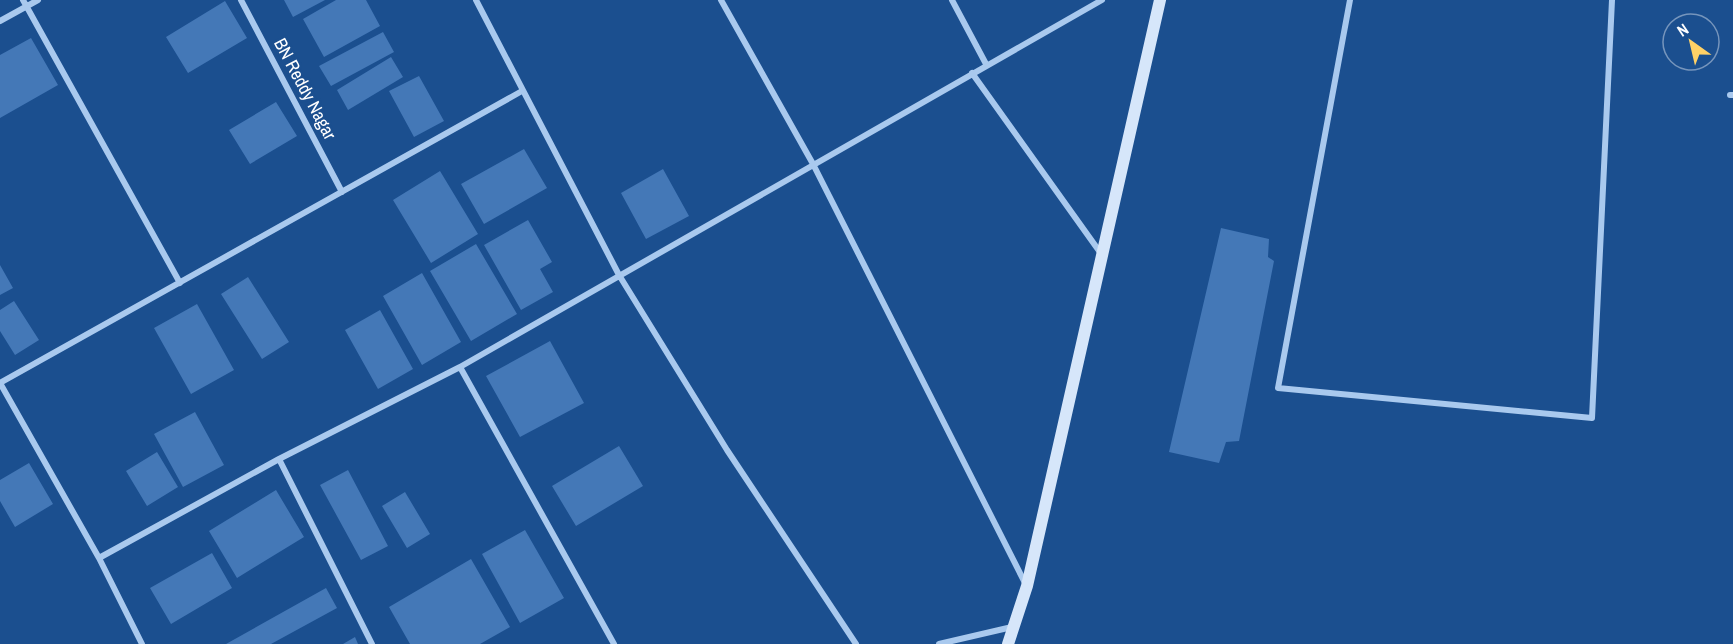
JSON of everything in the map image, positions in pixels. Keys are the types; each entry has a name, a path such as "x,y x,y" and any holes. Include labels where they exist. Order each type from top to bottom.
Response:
{"street":[{"path":"0,21 24,3 38,0"},
{"name":"BN Reddy Nagar","path":"241,0 342,192"},
{"path":"476,0 619,275 727,450 856,644"},
{"path":"721,0 813,164 1027,586"},
{"path":"951,0 986,64"},
{"path":"99,558 279,459 460,367 972,72 1102,0"},
{"path":"1008,644 1027,586 1160,0"},
{"path":"1350,0 1278,388 1593,418 1612,0"},
{"path":"24,3 180,283"},
{"path":"972,72 1102,255"},
{"path":"142,644 99,558 0,383 522,91"},
{"path":"460,367 614,644"},
{"path":"279,459 372,644"},
{"path":"939,644 1012,627"}],"building":[{"path":"284,0 325,0 293,17"},
{"path":"336,0 366,0 380,26 324,57 303,19"},
{"path":"225,1 247,38 188,73 166,37"},
{"path":"383,32 394,52 331,86 319,66"},
{"path":"31,38 58,85 0,118 0,55"},
{"path":"391,57 403,77 348,110 337,90"},
{"path":"419,76 444,121 414,137 389,91"},
{"path":"276,102 297,136 250,164 229,130"},
{"path":"524,149 547,188 484,224 461,184"},
{"path":"663,169 689,216 646,239 621,193"},
{"path":"440,171 478,234 431,263 393,200"},
{"path":"528,220 552,262 540,269 553,292 521,310 484,245"},
{"path":"1221,228 1269,239 1268,257 1274,261 1239,441 1226,442 1219,463 1169,452"},
{"path":"476,244 517,314 471,341 430,271"},
{"path":"0,265 13,288 0,295"},
{"path":"422,273 461,342 422,365 383,296"},
{"path":"248,277 289,342 262,359 221,294"},
{"path":"14,301 39,340 15,355 0,331 0,310"},
{"path":"197,304 234,370 191,394 154,328"},
{"path":"380,310 413,369 378,389 345,330"},
{"path":"550,341 584,403 520,437 486,376"},
{"path":"195,412 224,465 183,487 154,434"},
{"path":"619,446 643,486 576,526 552,486"},
{"path":"157,452 178,487 147,506 126,471"},
{"path":"29,463 53,504 15,527 0,501 0,480"},
{"path":"348,470 388,546 361,560 320,485"},
{"path":"276,490 304,537 237,578 209,531"},
{"path":"405,492 430,534 407,548 382,506"},
{"path":"525,530 564,598 520,623 482,554"},
{"path":"212,553 232,588 171,624 150,588"},
{"path":"471,559 510,627 480,644 410,644 389,607"},
{"path":"326,588 337,608 271,644 226,644"},
{"path":"355,637 358,644 343,644"}]}
